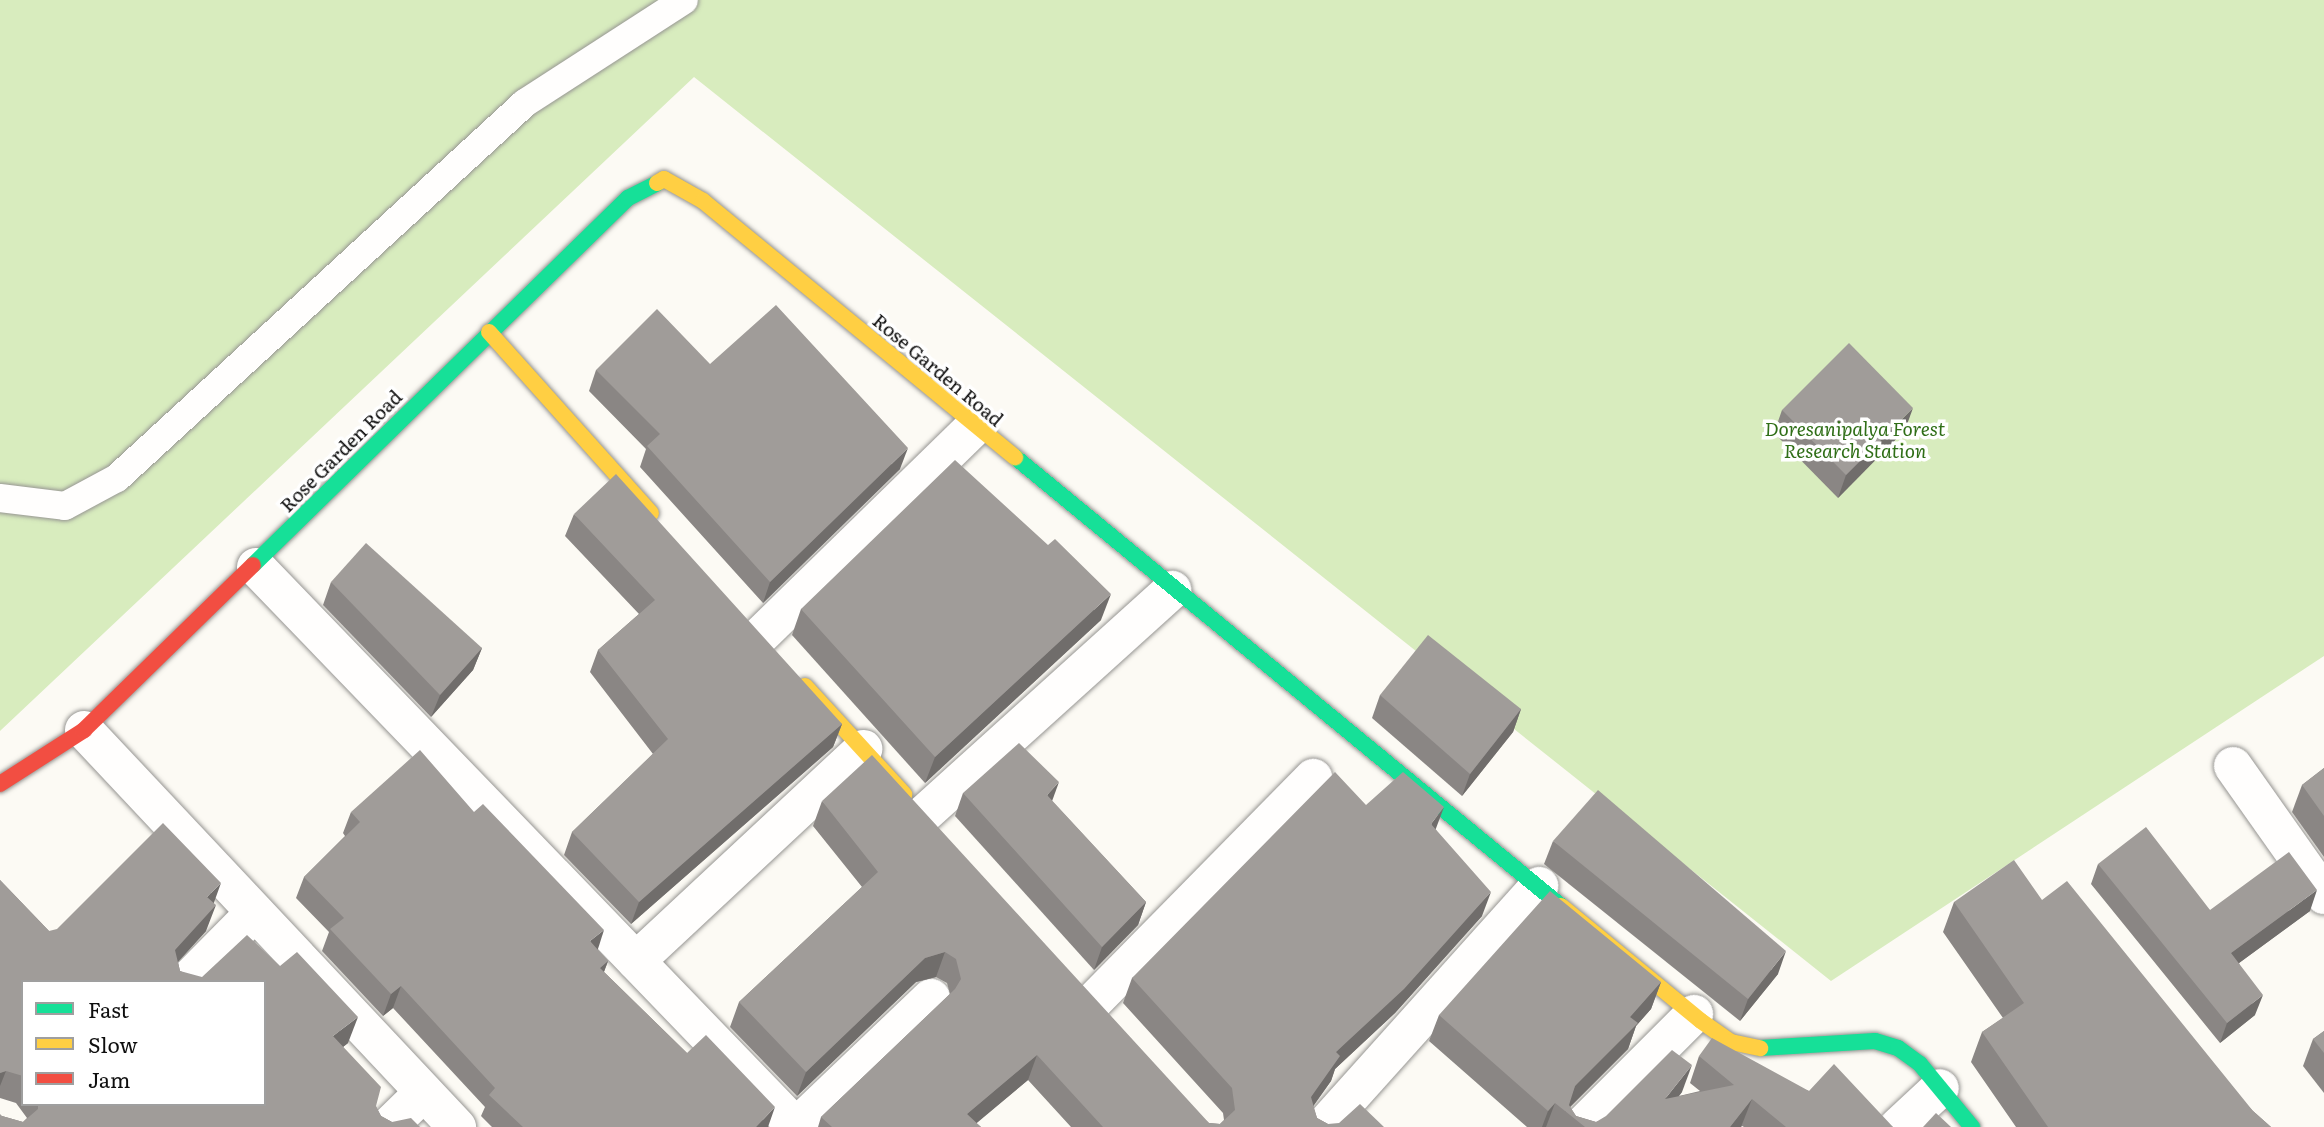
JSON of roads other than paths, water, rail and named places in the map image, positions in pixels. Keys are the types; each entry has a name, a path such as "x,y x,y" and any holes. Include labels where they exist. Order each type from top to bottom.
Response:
{"street":[{"name":"Rose Garden Road","path":"0,784 84,730 256,567 489,332 628,198 664,179 703,201 1172,590 1731,1042 1768,1049 1875,1041 1930,1076"},
{"path":"489,332 660,524"},
{"path":"760,636 974,427"},
{"path":"256,567 796,1127 931,998"},
{"path":"788,667 928,820 1172,590"},
{"path":"84,730 457,1127"},
{"path":"636,961 863,749"},
{"path":"2233,766 2324,895"},
{"path":"1094,1001 1313,778"},
{"path":"1323,1127 1539,886"},
{"path":"188,980 255,912"},
{"path":"1581,1127 1694,1014"},
{"path":"1898,1127 1930,1076 1972,1127"},
{"path":"388,1127 424,1092"}],"lane":[{"path":"0,498 65,506 117,478 525,103 684,0"}],"park label":[{"name":"Doresanipalya Forest Research Station","path":"1855,440"}]}
